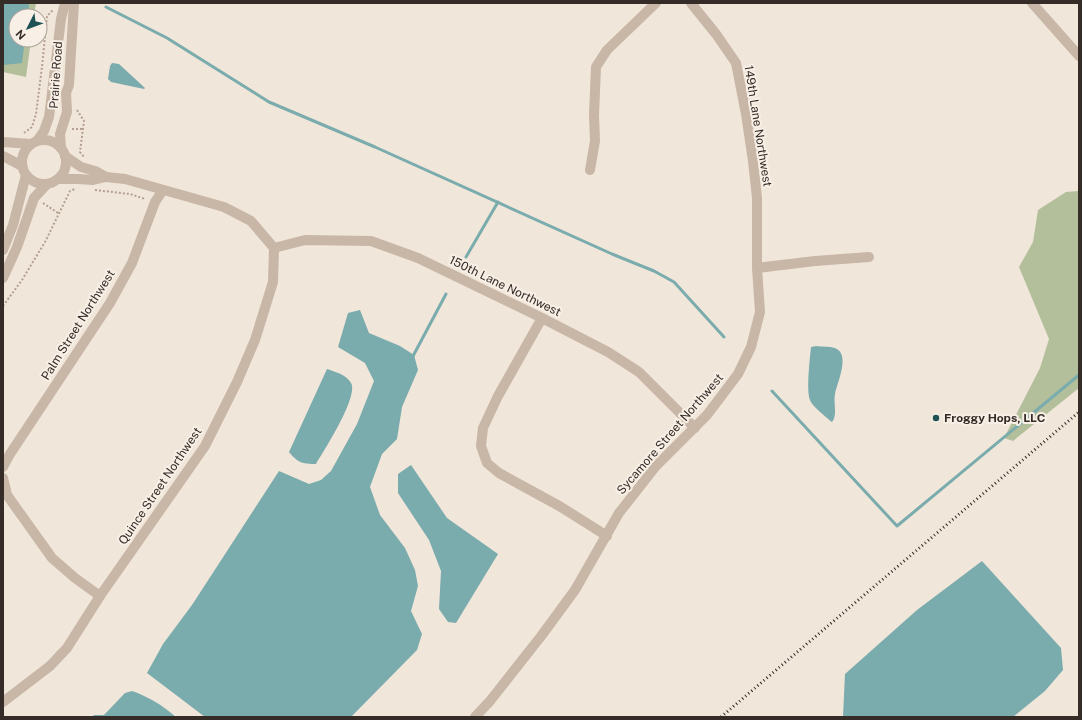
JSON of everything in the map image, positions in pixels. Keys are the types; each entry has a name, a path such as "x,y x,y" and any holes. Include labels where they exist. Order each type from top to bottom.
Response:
{"street":[{"name":"Prairie Road","path":"3,250 13,225 22,193 24,170 23,156 26,149 34,143 44,131 49,117 61,19 65,3"},
{"name":"Prairie Road","path":"58,179 65,168 60,134 67,112 66,93 69,85 74,3"},
{"path":"590,170 595,141 594,115 596,67 606,50 656,3"},
{"name":"149th Lane Northwest","path":"691,3 716,34 736,63 753,161 757,198 758,268"},
{"path":"1032,3 1079,56"},
{"path":"3,142 34,143 44,140 50,141 56,144 81,167 95,171 106,177"},
{"path":"3,156 24,170 35,182 47,184"},
{"path":"3,278 17,247 34,198 47,184 58,179 78,178 92,180 106,177 125,179 224,206 251,222 274,248"},
{"name":"Palm Street Northwest","path":"3,467 10,454 110,303 132,263 155,202 163,190"},
{"name":"150th Lane Northwest","path":"274,248 305,240 370,241 418,258 542,318 608,352 639,372 695,428"},
{"name":"Quince Street Northwest","path":"3,702 30,683 50,666 67,648 100,596 205,446 237,382 255,340 273,282 274,248"},
{"path":"758,268 815,260 869,257"},
{"name":"Sycamore Street Northwest","path":"474,717 490,701 575,590 619,514 656,466 707,415 738,374 751,347 760,312 758,268"},
{"path":"542,318 498,396 483,428 481,446 487,463 499,473 560,507 607,536"},
{"path":"3,478 7,495 52,558 75,578 100,596"}],"path":[{"path":"20,134 26,133 32,127 36,114 47,16 55,8"},
{"path":"66,93 84,121 80,152 85,159"},
{"path":"3,306 22,280 45,242 70,191 78,188"},
{"path":"93,190 130,194 155,202"}],"green space":[{"path":"3,3 36,3 35,8 8,8 8,48 30,48 26,77 3,72"},
{"path":"1079,191 1079,388 1013,441 1004,438 1040,368 1049,339 1019,267 1033,242 1038,210 1066,192"}],"water":[{"path":"3,3 27,3 29,5 29,8 8,8 8,48 24,48 22,63 3,65"},
{"path":"112,63 119,64 145,88 111,82 108,79 110,66"},
{"path":"360,310 369,333 400,346 414,355 418,370 402,407 397,439 382,454 370,487 380,515 405,548 415,570 418,586 411,611 422,634 417,650 351,717 205,717 147,673 163,644 192,605 279,471 309,484 321,480 331,471 357,424 374,381 365,363 338,347 348,313"},
{"path":"816,346 835,348 840,351 842,356 842,369 836,389 835,416 832,422 820,412 810,400 808,389 811,347"},
{"path":"327,369 346,377 351,383 352,390 346,411 326,448 316,464 308,464 298,461 289,452"},
{"path":"411,465 447,518 498,554 456,623 448,622 439,609 441,571 429,540 398,493 398,474"},
{"path":"982,561 1061,648 1063,670 1045,691 1013,717 843,717 845,674 917,610"},
{"path":"132,691 155,702 176,717 92,717 94,715 104,715 125,693"}],"waterway":[{"path":"106,7 167,38 269,102 375,147 612,254 654,271 674,282 724,337"},
{"path":"466,257 498,202"},
{"path":"412,358 446,294"},
{"path":"772,391 897,526 1079,375"}],"railway":[{"path":"721,717 1079,412"}],"place":[{"name":"Froggy Hops, LLC","path":"936,418"}]}
